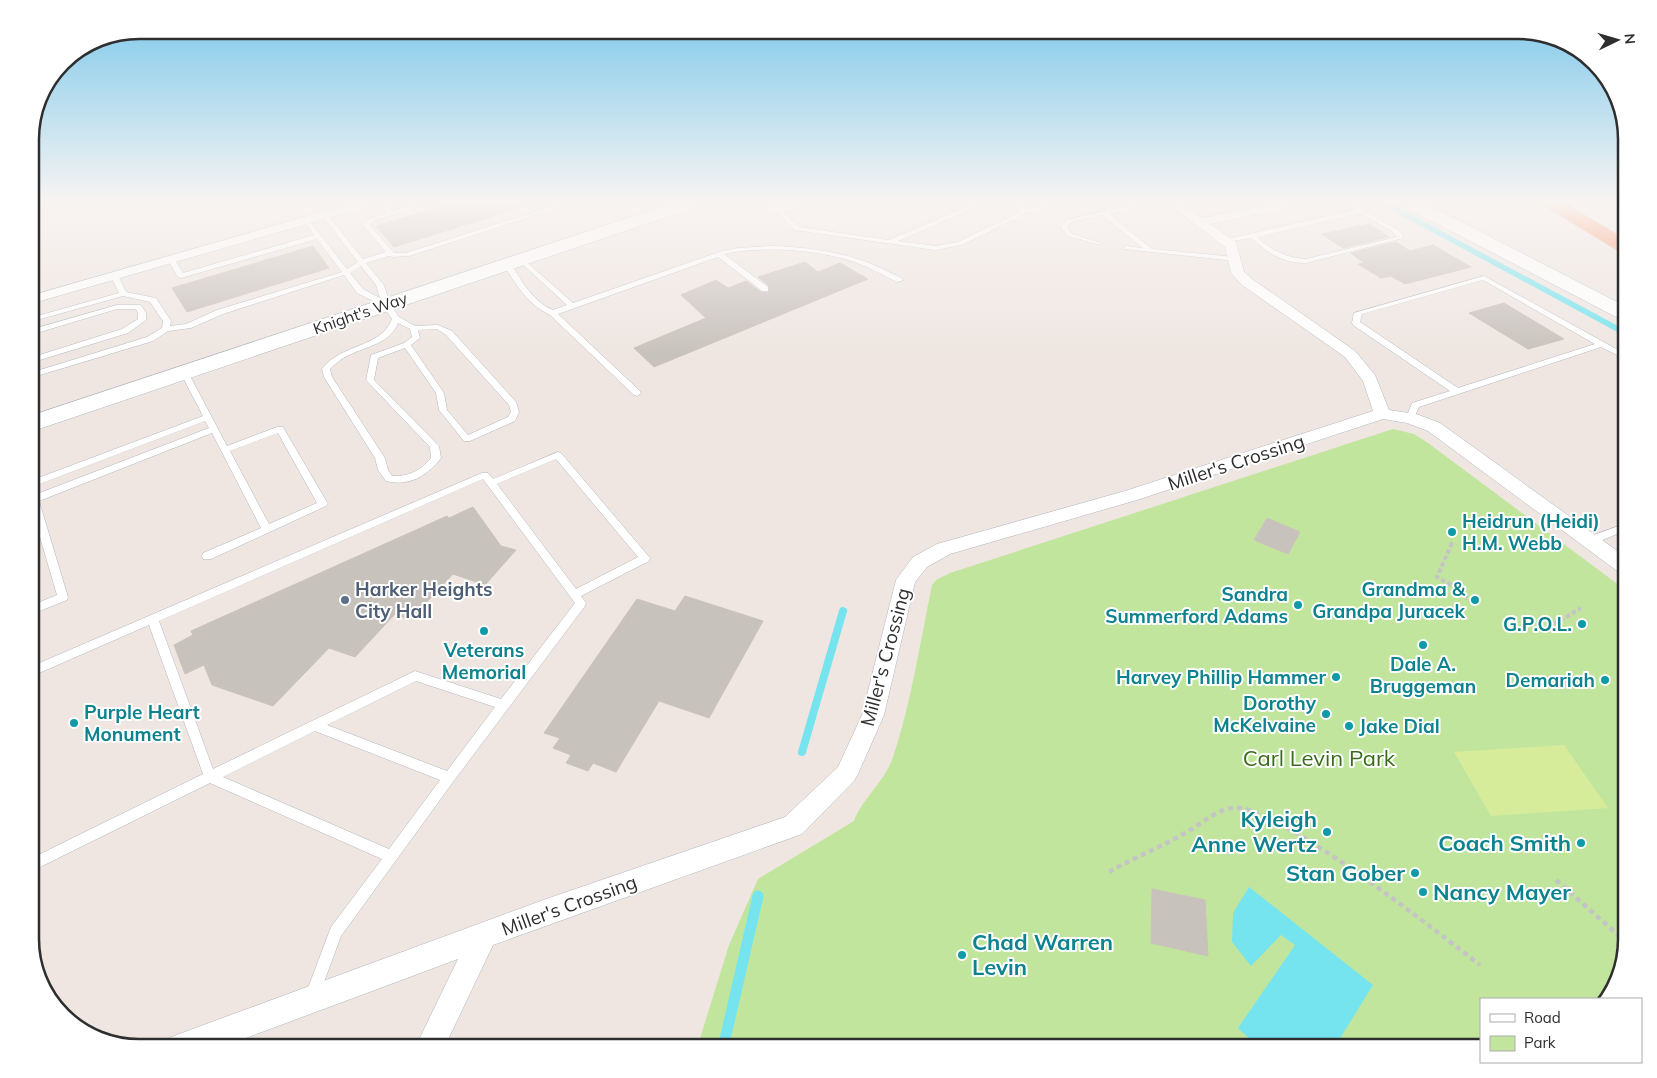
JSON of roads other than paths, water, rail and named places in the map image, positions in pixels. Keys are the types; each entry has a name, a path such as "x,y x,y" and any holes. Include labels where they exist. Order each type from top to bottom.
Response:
{"main road":[{"name":"Knight's Way","path":"39,421 184,372 391,312 540,253"},
{"path":"1508,253 1618,310"},
{"path":"1523,253 1569,285"}],"street":[{"path":"39,297 192,253"},
{"path":"1233,253 1238,273 1247,282 1350,354 1363,366 1372,380 1382,414"},
{"name":"Miller's Crossing","path":"204,1039 549,911 793,826 846,774 873,715 906,580 920,562 944,549 1130,496 1382,414 1410,418 1434,427 1618,561"},
{"path":"433,1039 483,937"}],"lane":[{"path":"172,259 181,276 259,253"},
{"path":"331,253 360,292 414,328 438,327 449,333 513,404 515,412 512,420 468,439 443,410 440,393 407,345"},
{"path":"355,253 380,285 391,312 394,328 382,340 345,352 335,358 326,369 328,377 380,458 383,470 389,479 399,480 414,477 427,471 436,458 434,446 370,380 374,357 407,345 416,338 414,328"},
{"path":"39,373 150,338 166,329 188,326 220,312 345,273 362,262 389,253"},
{"path":"390,253 392,255 412,253"},
{"path":"834,253 853,259 900,280"},
{"path":"1181,253 1235,259"},
{"path":"1275,253 1284,259 1295,262 1337,253"},
{"path":"553,313 719,254 765,289"},
{"path":"514,262 572,306"},
{"path":"514,262 522,289 541,308 553,313 637,393"},
{"path":"114,275 123,294"},
{"path":"1455,390 1356,323 1358,313 1484,278 1618,353"},
{"path":"39,317 123,294 153,300 167,321 166,329"},
{"path":"39,330 117,307 138,307 142,313 142,320 125,331 39,358"},
{"path":"1410,418 1416,405 1455,390 1602,344"},
{"path":"184,372 266,529"},
{"path":"39,479 208,417"},
{"path":"39,497 214,429"},
{"path":"207,556 323,504 280,429 225,450"},
{"path":"491,483 558,454 645,558 575,594"},
{"path":"39,668 485,475 581,603 503,705 336,932 310,1001"},
{"path":"39,516 63,597 39,607"},
{"path":"1590,541 1618,530"},
{"path":"152,618 210,777 391,856"},
{"path":"39,862 415,676 503,705"},
{"path":"315,726 449,778"}],"water":[{"path":"1249,887 1373,985 1340,1039 1250,1039 1238,1028 1295,945 1281,935 1251,966 1232,942 1233,913"}],"waterway":[{"path":"1477,253 1618,329"},
{"path":"802,752 843,611"},
{"path":"725,1039 758,896"}],"place":[{"name":"Heidrun (Heidi) H.M. Webb","path":"1452,532"},
{"name":"Harker Heights City Hall","path":"345,600"},
{"name":"Grandma & Grandpa Juracek","path":"1475,600"},
{"name":"Sandra Summerford Adams","path":"1298,605"},
{"name":"G.P.O.L.","path":"1582,624"},
{"name":"Veterans Memorial","path":"484,631"},
{"name":"Dale A. Bruggeman","path":"1423,645"},
{"name":"Harvey Phillip Hammer","path":"1336,677"},
{"name":"Demariah","path":"1605,680"},
{"name":"Dorothy McKelvaine","path":"1326,714"},
{"name":"Purple Heart Monument","path":"74,723"},
{"name":"Jake Dial","path":"1349,726"},
{"name":"Kyleigh Anne Wertz","path":"1327,832"},
{"name":"Coach Smith","path":"1581,843"},
{"name":"Stan Gober","path":"1415,873"},
{"name":"Nancy Mayer","path":"1423,892"},
{"name":"Chad Warren Levin","path":"962,955"}],"park label":[{"name":"Carl Levin Park","path":"1319,758"}]}
